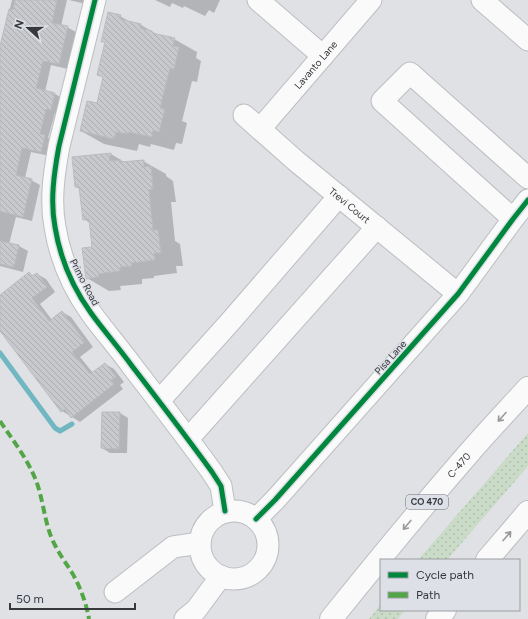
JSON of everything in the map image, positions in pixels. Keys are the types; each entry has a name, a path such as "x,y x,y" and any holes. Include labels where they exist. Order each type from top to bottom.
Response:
{"highway":[{"name":"C-470","path":"331,619 436,492 528,388"},
{"path":"488,559 528,512"},
{"path":"437,619 444,611"}],"street":[{"name":"Primo Road","path":"95,0 59,146 53,187 54,226 63,260 79,294 91,313 212,472 221,486 225,511"},
{"path":"258,0 323,56"},
{"name":"Lavanto Lane","path":"260,129 371,0"},
{"path":"482,0 528,40"},
{"path":"513,219 382,101 410,73 528,178"},
{"name":"Trevi Court","path":"244,115 296,161 458,294"},
{"path":"159,401 230,322 339,196"},
{"name":"Pisa Lane","path":"256,519 458,294 528,200"},
{"path":"188,439 377,227"},
{"path":"225,511 247,513 256,519 263,527 268,538 268,548 265,560 258,569 248,576 237,579 225,578 215,574 206,566 201,555 200,543 202,533 207,523 215,516 225,511"},
{"path":"115,592 173,547 200,543"},
{"path":"184,619 196,610 221,576"}],"green space":[{"path":"528,433 528,466 448,559 419,559"},
{"path":"380,605 380,611 404,611 398,619 369,619"}],"building":[{"path":"15,0 57,0 52,23 68,26 59,64 43,61 36,88 55,93 51,110 46,109 40,134 45,135 41,152 22,148 16,175 32,179 23,217 0,211 0,46 9,9 13,10"},
{"path":"108,12 121,15 120,19 141,24 140,28 152,31 152,33 175,38 173,46 179,47 174,69 170,68 160,108 165,109 159,132 153,130 152,137 128,132 128,134 116,132 114,139 80,131 87,101 97,103 103,77 97,75 105,42 101,42"},
{"path":"111,153 109,161 121,160 121,162 144,160 144,167 151,166 153,189 149,190 153,230 158,230 161,253 154,253 155,260 131,263 132,266 120,267 120,271 98,274 99,277 86,279 82,248 92,247 89,219 83,220 79,187 75,187 72,157"},
{"path":"0,241 19,245 14,267 0,264"},
{"path":"29,272 32,276 37,273 47,287 32,298 49,321 62,311 85,342 72,352 90,374 105,363 116,377 111,380 114,384 71,418 65,409 61,412 0,331 0,295"},
{"path":"102,412 120,412 119,449 101,448"}],"waterway":[{"path":"0,353 55,428 60,431 72,424"}],"marked path":[{"path":"0,421 23,455 35,478 52,539 79,586 89,619"}],"cycle path":[{"path":"95,0 59,146 53,187 53,207 57,239 68,272 84,303 212,472 221,486 225,511"},
{"path":"256,519 275,500 458,294 528,200"}]}
